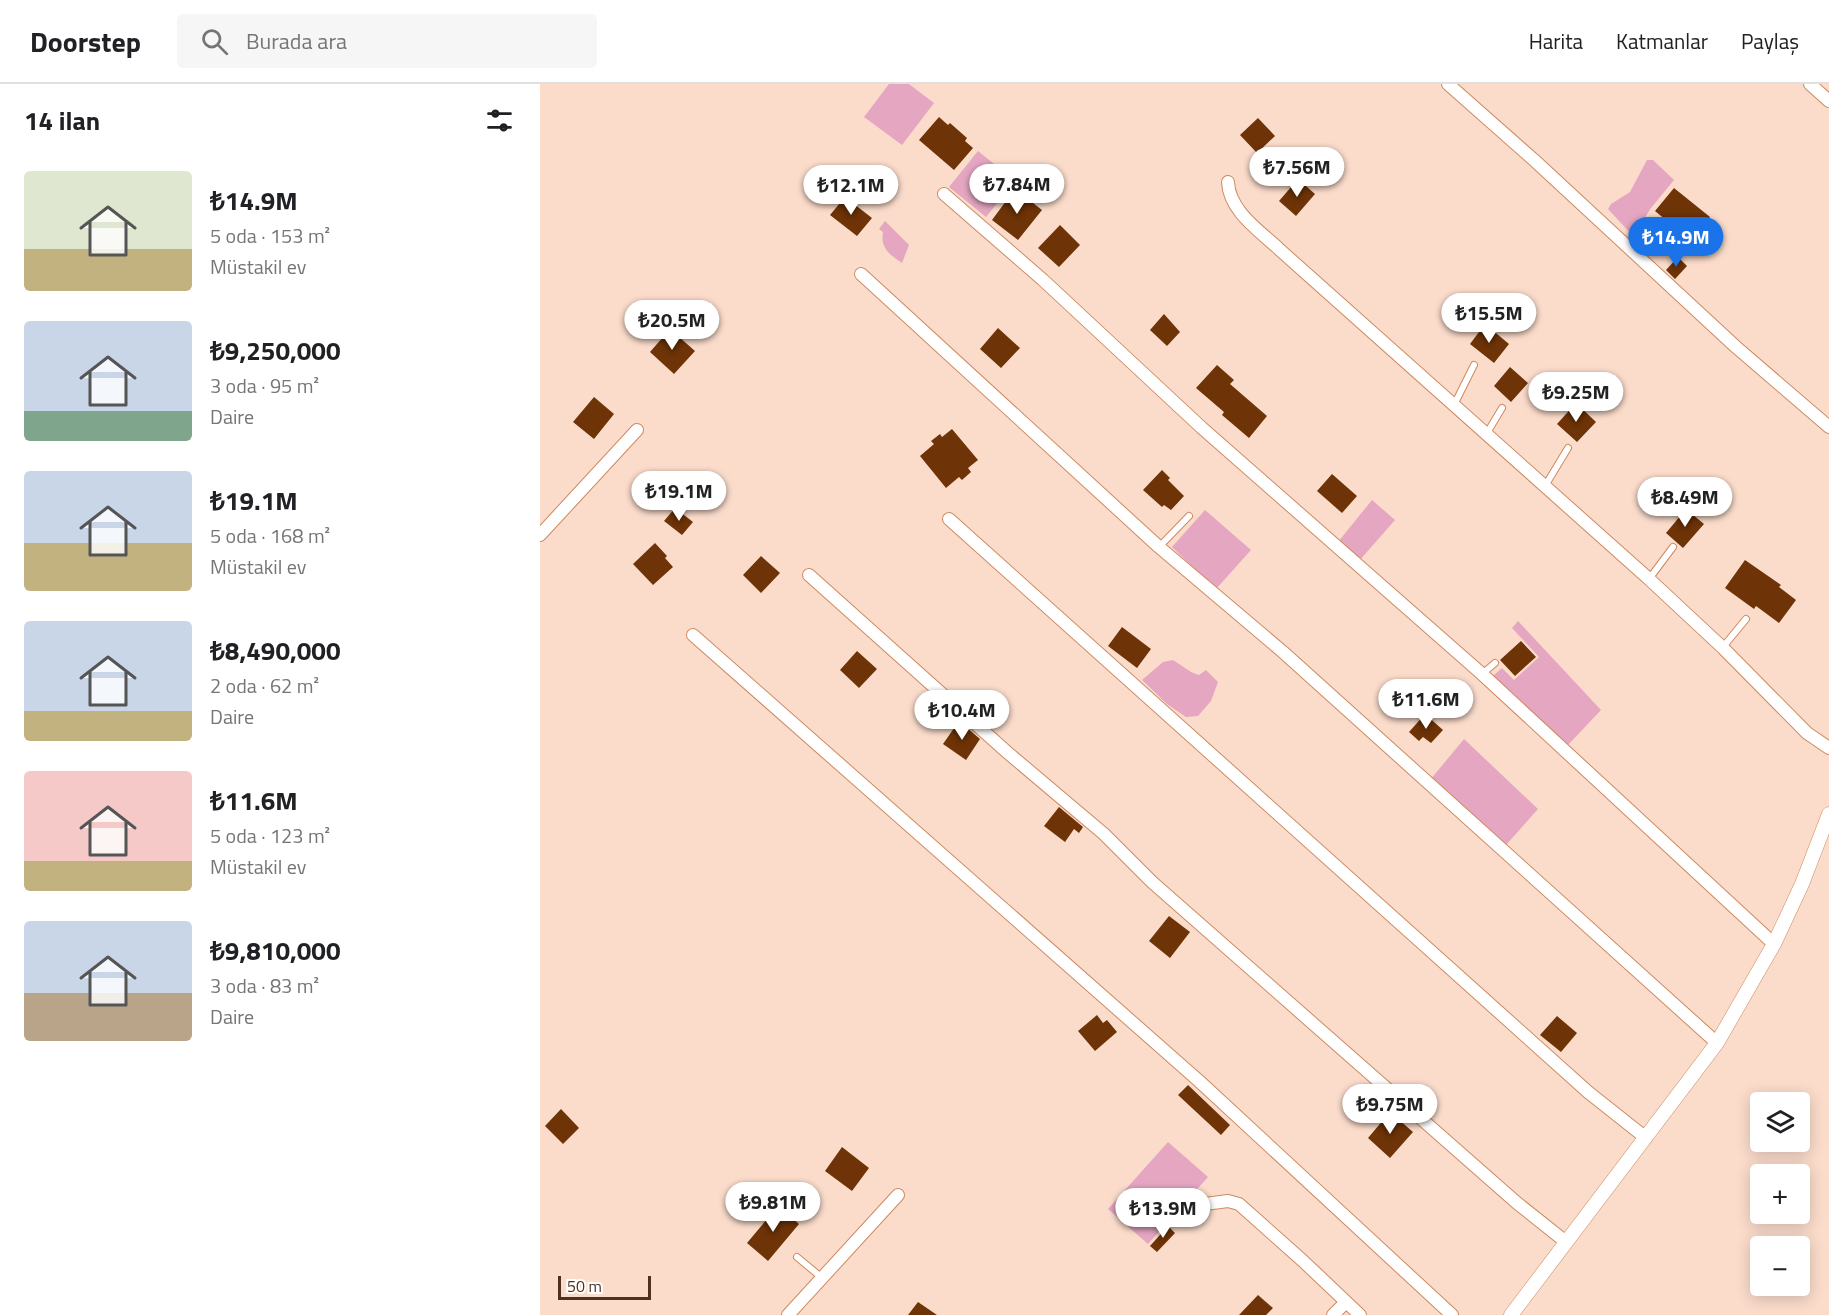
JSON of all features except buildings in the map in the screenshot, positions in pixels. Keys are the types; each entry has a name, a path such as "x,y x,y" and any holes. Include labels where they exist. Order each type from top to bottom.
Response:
{"street":[{"path":"1448,84 1534,160 1736,347 1829,427"},
{"path":"1810,84 1829,101"},
{"path":"1227,182 1228,194 1233,204 1251,222 1649,579 1723,648 1808,733 1829,748"},
{"path":"944,194 1043,280 1202,428 1482,674 1774,944"},
{"path":"861,274 1159,547 1283,652 1717,1043"},
{"path":"540,535 637,430"},
{"path":"949,519 1588,1092 1646,1138"},
{"path":"809,575 1008,753 1104,834 1170,897 1517,1203 1566,1242"},
{"path":"693,634 1199,1082 1452,1315"},
{"path":"1511,1315 1717,1043 1774,944 1802,884 1829,814"},
{"path":"788,1315 820,1277 898,1195"},
{"path":"1205,1204 1228,1201 1239,1204 1296,1253 1360,1315"},
{"path":"1333,1315 1346,1302"}],"lane":[{"path":"1454,405 1474,365"},
{"path":"1486,433 1502,408"},
{"path":"1545,486 1568,448"},
{"path":"1159,547 1190,516"},
{"path":"1649,579 1673,547"},
{"path":"1723,648 1746,619"},
{"path":"1482,674 1495,663"},
{"path":"797,1257 820,1277"}],"shaded area":[{"path":"889,84 909,84 934,103 902,145 864,117"},
{"path":"978,151 1015,181 986,217 949,187"},
{"path":"1647,160 1653,160 1674,180 1651,208 1633,236 1608,209 1611,204 1630,192"},
{"path":"885,221 909,245 902,263 885,247 883,232 879,229"},
{"path":"1372,500 1395,520 1359,561 1338,542"},
{"path":"1205,510 1251,550 1216,589 1172,547"},
{"path":"1518,621 1601,710 1568,745 1493,676 1502,668 1514,680 1539,657 1512,628"},
{"path":"1173,660 1199,675 1206,670 1218,682 1211,701 1198,716 1186,717 1167,704 1142,680 1163,662"},
{"path":"1464,739 1538,809 1506,845 1430,780"},
{"path":"1168,1142 1208,1177 1148,1244 1108,1209"}]}
